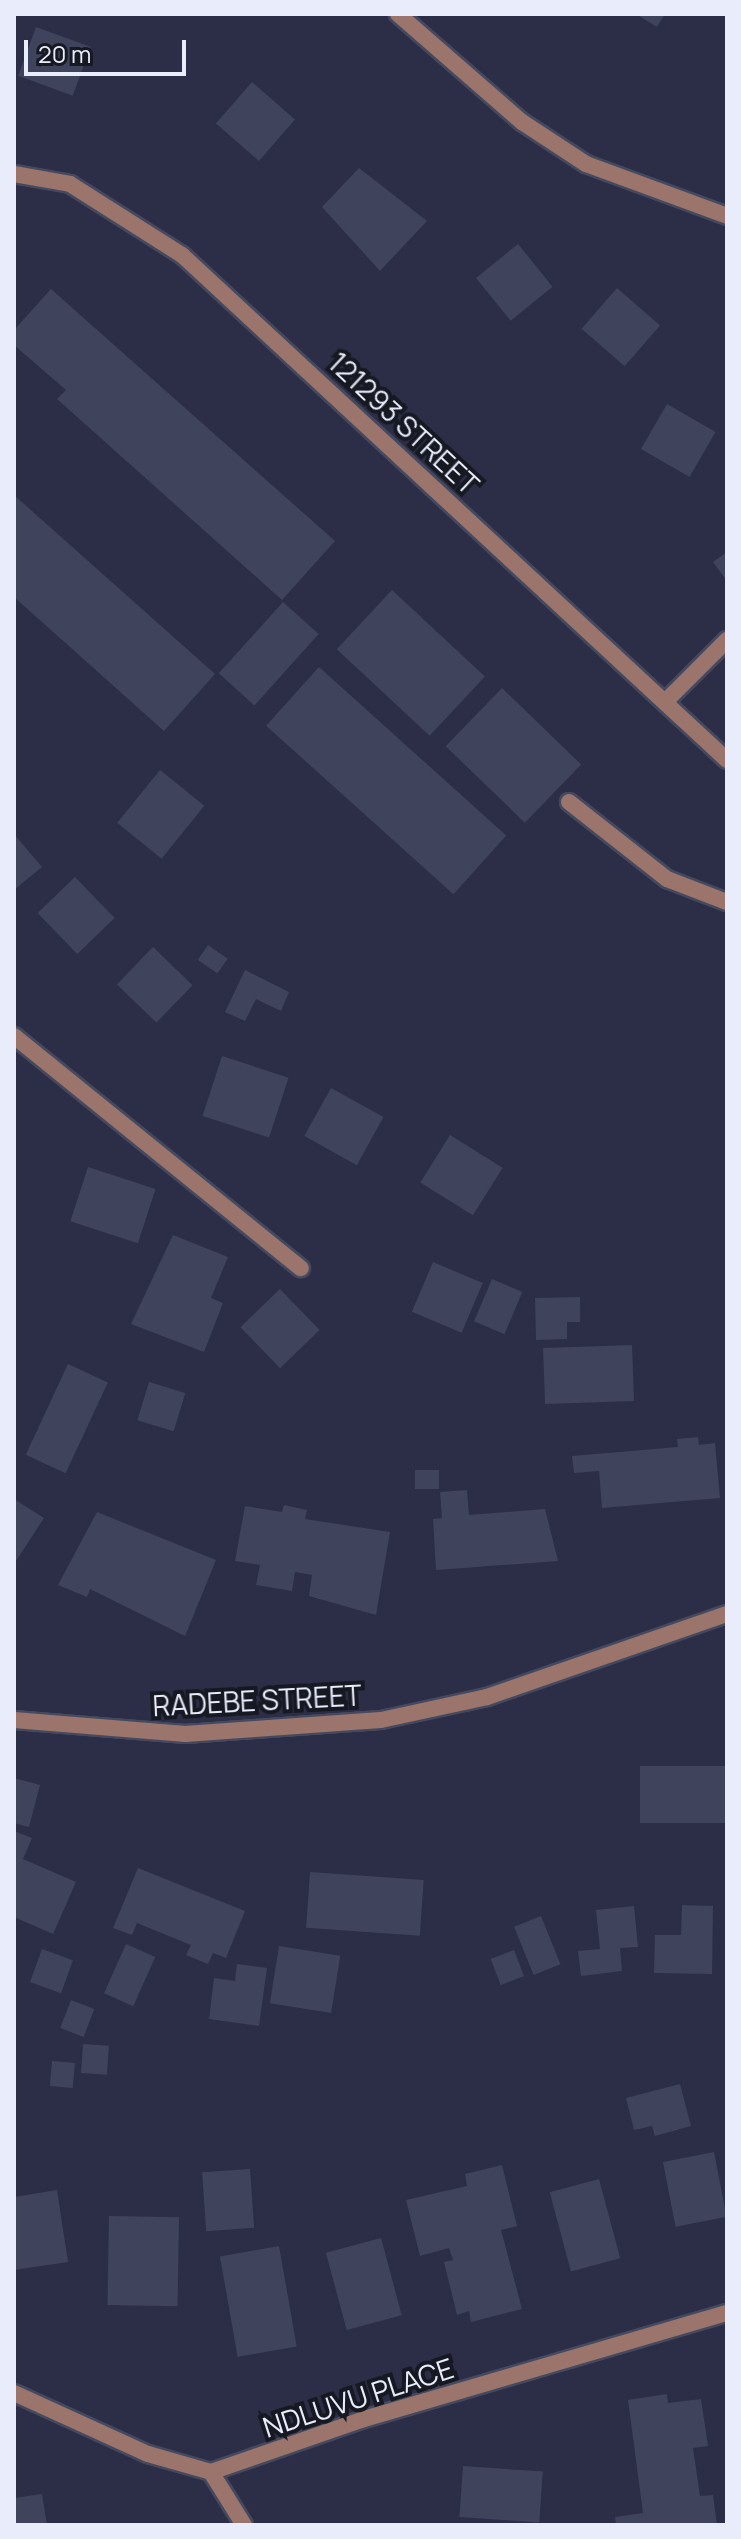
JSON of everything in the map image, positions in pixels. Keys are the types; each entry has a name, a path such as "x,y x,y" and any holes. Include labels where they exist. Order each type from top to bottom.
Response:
{"street":[{"path":"398,14 522,122 586,164 727,216"},
{"name":"121293 STREET","path":"14,174 70,184 182,255 727,760"},
{"path":"665,702 727,640"},
{"path":"569,802 667,879 727,902"},
{"path":"14,1036 301,1268"},
{"name":"RADEBE STREET","path":"14,1720 185,1734 381,1720 487,1697 727,1614"},
{"name":"NDLUVU PLACE","path":"211,2472 364,2419 727,2313"},
{"path":"14,2393 148,2454 211,2472 244,2525"}],"building":[{"path":"636,14 665,14 657,27"},
{"path":"36,27 91,47 73,96 18,76"},
{"path":"252,82 295,119 259,161 216,124"},
{"path":"359,168 427,221 380,271 322,207"},
{"path":"518,244 553,287 511,321 476,278"},
{"path":"617,288 660,325 625,366 582,329"},
{"path":"51,289 335,541 282,600 57,399 66,390 14,345 14,330"},
{"path":"667,404 715,432 689,477 641,449"},
{"path":"14,495 215,674 164,731 14,597"},
{"path":"727,552 727,581 713,562"},
{"path":"392,590 485,677 430,736 337,649"},
{"path":"283,602 319,634 254,705 219,673"},
{"path":"319,667 506,836 453,894 266,726"},
{"path":"502,688 581,764 525,823 446,746"},
{"path":"160,770 204,806 162,859 117,823"},
{"path":"14,834 42,867 14,890"},
{"path":"75,877 115,918 77,954 38,913"},
{"path":"208,945 228,959 217,974 198,960"},
{"path":"153,947 193,985 156,1023 117,984"},
{"path":"245,970 289,992 281,1011 256,999 245,1021 225,1012"},
{"path":"222,1056 289,1078 269,1138 203,1116"},
{"path":"331,1088 383,1117 357,1165 304,1136"},
{"path":"450,1135 503,1168 473,1215 420,1182"},
{"path":"88,1167 156,1189 138,1243 70,1221"},
{"path":"173,1235 228,1257 211,1298 223,1303 204,1352 131,1324"},
{"path":"433,1262 483,1283 462,1333 412,1312"},
{"path":"492,1279 522,1292 504,1334 474,1321"},
{"path":"280,1289 320,1330 280,1368 240,1327"},
{"path":"580,1297 580,1322 567,1322 567,1339 536,1340 535,1298"},
{"path":"632,1345 634,1401 545,1404 543,1348"},
{"path":"68,1364 108,1383 66,1473 26,1455"},
{"path":"149,1382 185,1393 174,1431 137,1420"},
{"path":"698,1437 699,1445 715,1443 720,1498 602,1508 599,1471 574,1473 572,1456 678,1447 677,1439"},
{"path":"415,1470 439,1470 439,1489 415,1489"},
{"path":"467,1490 469,1515 545,1509 558,1561 436,1570 433,1519 442,1518 440,1492"},
{"path":"14,1499 44,1518 14,1564"},
{"path":"284,1505 307,1510 305,1519 390,1532 376,1615 309,1596 312,1575 295,1572 292,1591 256,1585 260,1565 235,1561 245,1506 282,1512"},
{"path":"97,1512 216,1560 185,1636 90,1589 87,1597 58,1585"},
{"path":"640,1766 727,1766 727,1823 640,1823"},
{"path":"14,1778 40,1785 29,1827 14,1823"},
{"path":"14,1831 32,1838 23,1859 76,1882 53,1934 14,1917"},
{"path":"138,1868 245,1911 226,1958 213,1953 208,1964 186,1955 191,1945 137,1923 132,1935 113,1928"},
{"path":"310,1872 424,1880 420,1936 306,1928"},
{"path":"682,1905 713,1906 712,1974 654,1973 655,1935 681,1935"},
{"path":"634,1906 638,1947 620,1948 622,1971 581,1976 578,1951 600,1949 596,1910"},
{"path":"541,1916 560,1964 534,1975 514,1927"},
{"path":"126,1944 155,1957 133,2006 104,1993"},
{"path":"279,1946 340,1956 331,2013 270,2003"},
{"path":"42,1949 73,1960 61,1993 30,1982"},
{"path":"514,1950 524,1976 501,1985 491,1959"},
{"path":"237,1964 267,1968 259,2026 209,2019 214,1978 235,1981"},
{"path":"71,2000 94,2009 84,2037 60,2028"},
{"path":"83,2044 109,2046 107,2075 81,2073"},
{"path":"52,2061 75,2063 73,2088 50,2086"},
{"path":"680,2084 691,2126 655,2136 652,2126 634,2130 626,2098"},
{"path":"714,2152 727,2217 676,2227 663,2162"},
{"path":"502,2165 517,2226 501,2230 522,2309 471,2322 469,2311 457,2315 444,2262 453,2260 449,2248 420,2256 406,2200 467,2186 465,2174"},
{"path":"250,2169 254,2228 206,2231 202,2172"},
{"path":"599,2179 620,2258 571,2271 550,2192"},
{"path":"57,2190 68,2262 14,2270 14,2197"},
{"path":"109,2216 179,2217 177,2306 107,2305"},
{"path":"381,2238 402,2315 347,2330 326,2253"},
{"path":"279,2246 297,2346 238,2357 220,2256"},
{"path":"667,2394 668,2403 701,2399 708,2446 693,2448 700,2496 713,2495 717,2525 616,2525 615,2517 643,2513 628,2400"},
{"path":"463,2466 543,2472 539,2522 459,2517"},
{"path":"42,2494 47,2525 14,2525 14,2498"}]}
